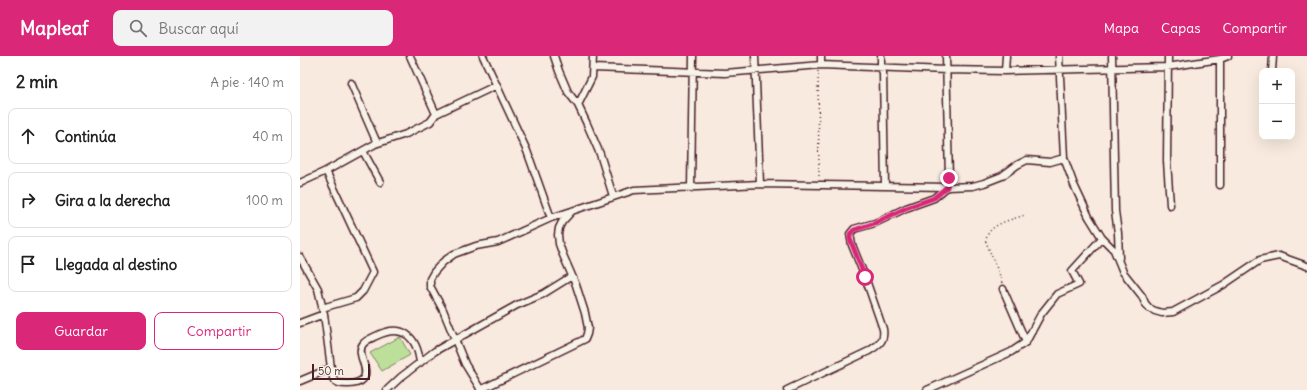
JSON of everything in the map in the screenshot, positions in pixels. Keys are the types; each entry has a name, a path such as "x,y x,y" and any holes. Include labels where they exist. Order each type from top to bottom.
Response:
{"street":[{"path":"410,56 436,114"},
{"path":"483,56 498,85 527,151 551,218"},
{"path":"554,56 568,92 578,105 600,154 613,196"},
{"path":"578,105 592,78 593,56"},
{"path":"691,188 693,56"},
{"path":"755,56 760,184"},
{"path":"820,65 821,56"},
{"path":"881,56 881,67 884,73 885,186"},
{"path":"787,390 869,351 880,344 883,339 883,329 879,316 850,239 850,234 854,230 875,223 906,208 934,198 947,187 949,178 946,56"},
{"path":"1005,71 1006,56"},
{"path":"1059,56 1064,158 1088,217 1102,238 1109,244 1119,260 1123,272 1142,296 1149,308 1162,313 1173,312 1223,285 1260,260 1279,256 1307,266"},
{"path":"1112,56 1115,211 1119,240 1119,260"},
{"path":"1168,56 1167,161 1170,205"},
{"path":"593,68 725,73 820,65 1005,71 1167,67 1220,59 1228,56"},
{"path":"1272,56 1272,68"},
{"path":"1220,59 1220,185"},
{"path":"351,83 377,143"},
{"path":"300,183 326,171 377,143 406,134 430,122 436,114 498,85"},
{"path":"363,151 380,182"},
{"path":"575,209 562,222 558,235 561,249 585,313 588,328 585,339 480,390 465,364 443,310 430,286 430,279 434,272 443,262 454,254 476,246 498,242 551,218 575,209 613,196 634,190 760,184 947,187 973,186 1002,176 1017,165 1028,160 1050,162 1064,158"},
{"path":"300,323 323,311 356,298 363,291 373,272 326,171"},
{"path":"927,390 1011,352 1026,342 1041,314 1057,294 1079,284 1072,271 1102,238"},
{"path":"300,257 318,289 323,311 333,379 337,382 348,383 359,382 363,379 365,374 361,353 363,343 392,330 398,331 411,339 417,347 420,363"},
{"path":"387,390 401,377 435,351 517,305 542,294 572,276"},
{"path":"1003,289 1026,342"},
{"path":"300,381 331,368"}],"path":[{"path":"819,185 820,65"},
{"path":"1003,289 1000,276 986,242 986,237 988,231 996,226 1025,215"}],"green space":[{"path":"400,337 410,355 382,371 370,353"}],"route":[{"path":"865,277 852,245 850,234 854,230 875,223 906,208 934,198 947,187 949,178"}]}
